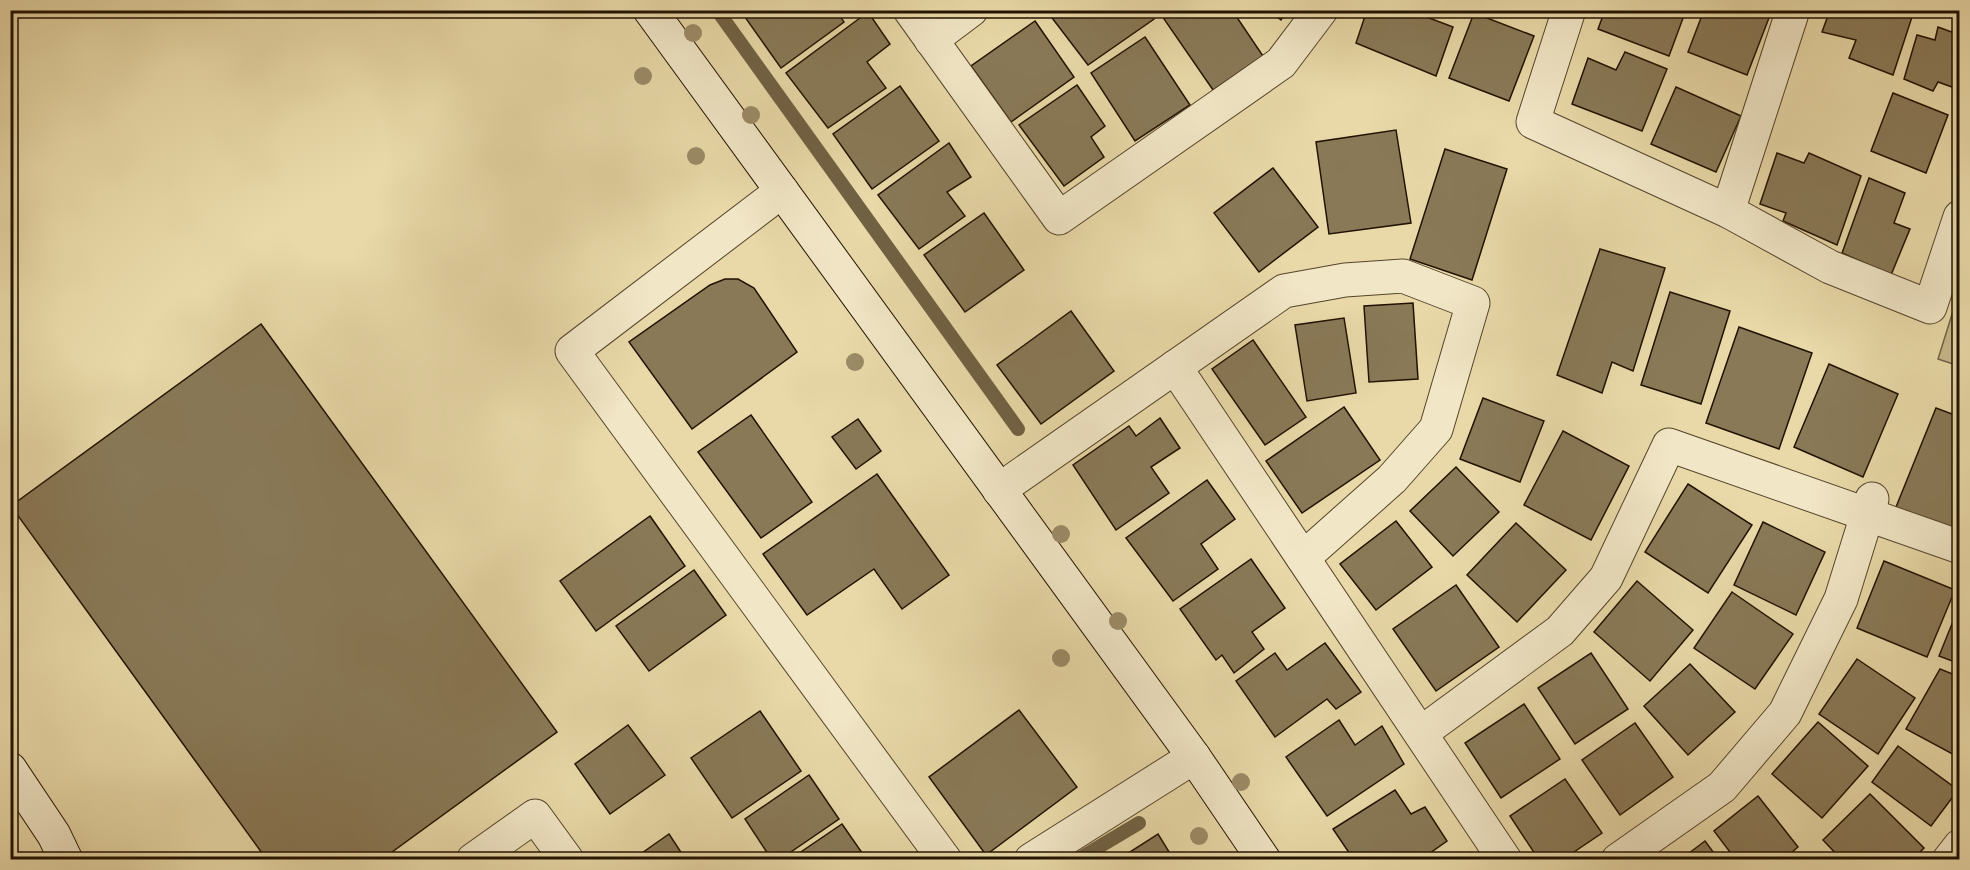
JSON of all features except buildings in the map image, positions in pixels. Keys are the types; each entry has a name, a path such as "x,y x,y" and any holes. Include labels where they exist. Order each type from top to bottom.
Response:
{"street":[{"path":"650,10 1194,757 1264,860"},
{"path":"910,10 1059,218 1281,63 1321,10"},
{"path":"931,40 971,10"},
{"path":"1569,10 1533,122 1728,211 1830,267 1930,308 1959,217"},
{"path":"1728,211 1793,10"},
{"path":"782,191 572,351 945,860"},
{"path":"999,490 1284,291 1346,280 1403,276 1473,303 1436,429 1392,479 1303,558"},
{"path":"1175,367 1505,860"},
{"path":"1421,733 1560,630 1606,578 1669,445 1870,507 1959,548"},
{"path":"1618,860 1722,787 1785,713 1841,599 1870,507"},
{"path":"1031,860 1194,757"},
{"path":"10,769 54,835 66,860"},
{"path":"474,860 535,816 567,860"},
{"path":"1949,860 1959,846"}],"shaded area":[{"path":"1959,292 1959,366 1938,359"}],"waterway":[{"path":"717,10 1018,429"},
{"path":"1077,860 1139,823"}]}
